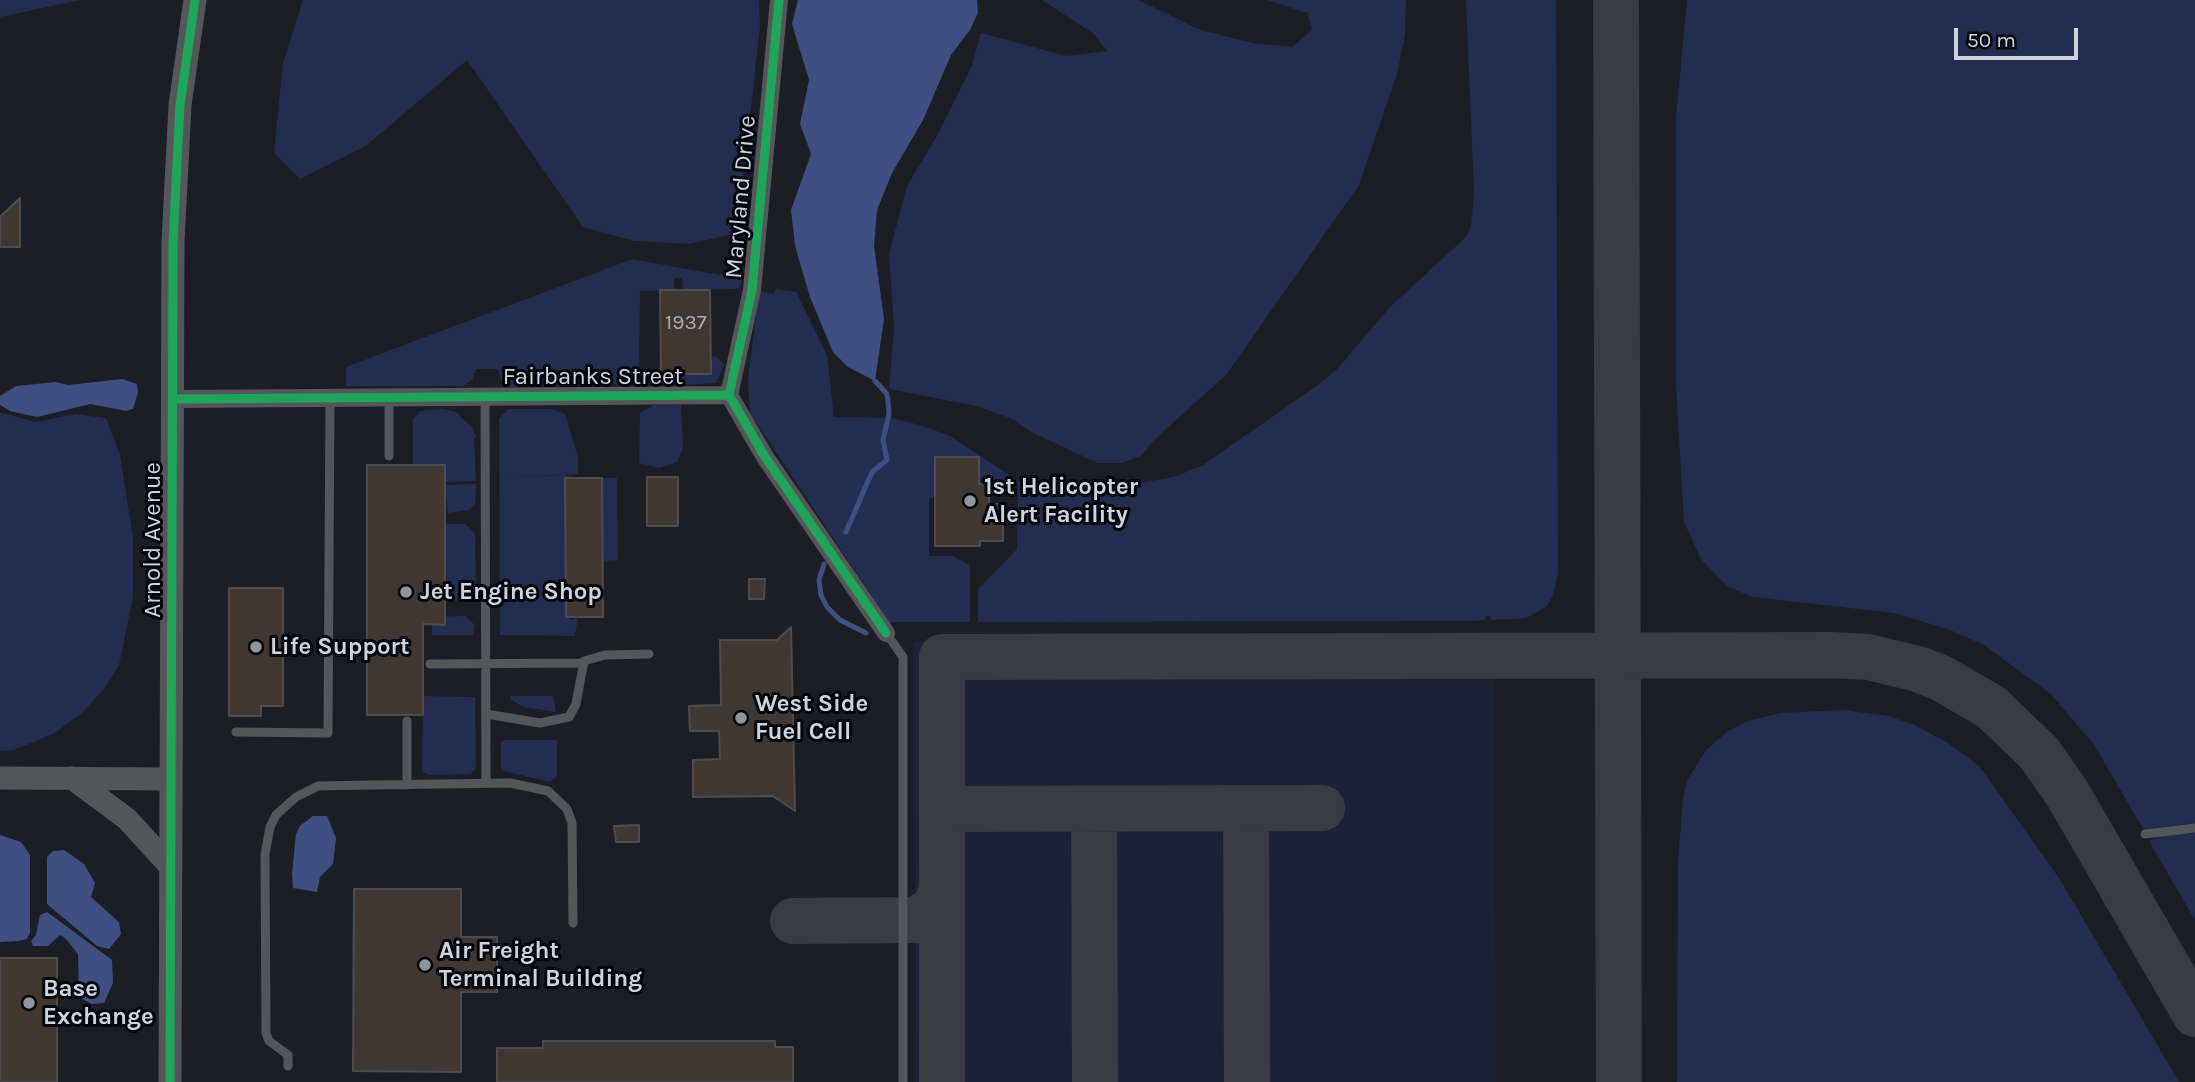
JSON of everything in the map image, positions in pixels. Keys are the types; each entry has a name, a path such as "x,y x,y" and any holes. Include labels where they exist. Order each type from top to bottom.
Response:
{"street":[{"name":"Arnold Avenue","path":"170,1082 176,152 195,0"},
{"name":"Maryland Drive","path":"729,395 752,290 779,0"},
{"name":"Fairbanks Street","path":"173,399 330,400 729,395"},
{"path":"729,395 765,457 886,633"},
{"path":"0,778 170,779"},
{"path":"72,778 127,819 170,866"}],"lane":[{"path":"485,397 486,783"},
{"path":"389,399 389,456"},
{"path":"236,732 328,733 330,400"},
{"path":"886,633 903,657 902,1082"},
{"path":"430,664 583,663 604,655 649,654"},
{"path":"486,714 540,723 569,718 576,704 583,663"},
{"path":"407,721 407,785"},
{"path":"288,1066 288,1055 269,1041 265,1033 265,854 270,827 276,815 296,797 318,786 510,783 548,791 566,809 572,823 573,923"},
{"path":"2145,834 2195,828"}],"shaded area":[{"path":"0,0 80,0 0,17"},
{"path":"303,0 759,0 760,26 737,233 689,244 634,241 583,227 467,60 367,145 300,179 274,153 283,63"},
{"path":"798,0 977,0 978,13 970,30 951,55 923,120 892,173 877,210 874,246 884,319 875,381 848,367 833,352 810,297 795,246 791,210 811,154 800,124 809,80 792,24"},
{"path":"1042,0 1139,0 1198,29 1253,43 1292,47 1312,30 1308,13 1266,0 1406,0 1405,35 1397,74 1359,185 1226,375 1155,439 1141,456 1122,463 1098,463 1033,433 1010,418 976,406 889,389 894,328 889,254 907,186 938,134 972,65 981,33 1066,56 1107,51 1094,34"},
{"path":"1466,0 1556,0 1558,572 1553,596 1546,607 1526,618 1491,620 1491,616 1486,616 1485,620 1470,621 978,622 978,589 1017,549 1018,485 1014,481 979,479 978,457 935,457 934,497 929,498 929,556 952,556 970,565 970,622 889,622 750,413 748,379 759,291 773,294 776,289 796,292 827,355 834,417 891,418 950,436 1032,490 1141,483 1177,476 1203,465 1318,385 1338,368 1390,307 1465,238 1471,227 1474,193"},
{"path":"1687,0 2195,0 2195,823 2143,829 2093,743 2051,694 1984,645 1950,630 1894,613 1752,597 1727,586 1701,559 1684,522 1676,387 1676,117"},
{"path":"632,259 742,279 740,287 736,289 683,290 682,278 674,278 674,290 640,291 639,375 634,384 510,387 501,381 498,369 476,369 473,379 463,386 346,386 346,367"},
{"path":"711,356 717,357 724,365 716,383 664,386 658,381 659,373 711,374"},
{"path":"122,379 137,384 138,392 133,409 126,411 90,404 37,417 10,411 0,405 0,396 16,386 56,382 68,385"},
{"path":"654,405 681,405 683,449 677,462 659,468 639,463 640,413"},
{"path":"443,409 456,412 472,427 476,436 476,481 446,482 445,465 413,464 413,419 420,411"},
{"path":"509,409 552,409 565,414 578,457 578,474 500,478 565,475 574,478 565,478 566,616 572,620 578,617 575,636 500,635 499,418"},
{"path":"0,412 35,422 75,414 106,418 120,455 133,538 133,597 119,665 105,688 83,712 55,733 14,750 0,751"},
{"path":"602,478 617,478 618,560 603,561"},
{"path":"476,484 475,503 470,510 448,513 445,485"},
{"path":"445,524 465,524 475,533 476,591 466,600 449,601 447,596"},
{"path":"465,616 475,625 473,635 432,635 432,617"},
{"path":"1494,640 1496,1082 915,1082 913,641"},
{"path":"423,696 475,697 476,769 470,774 429,775 422,771"},
{"path":"511,696 553,696 556,712 523,707 510,699"},
{"path":"1843,710 1888,716 1915,725 1951,745 1980,767 2061,881 2179,1082 1677,1082 1678,860 1683,798 1688,779 1706,750 1728,731 1745,722 1780,713"},
{"path":"557,740 557,776 550,782 504,771 501,767 501,742"},
{"path":"313,816 327,816 336,838 333,864 320,877 317,892 293,888 292,874 296,834 300,826"},
{"path":"2195,833 2195,920 2149,841 2168,835"},
{"path":"0,835 21,842 30,855 30,933 27,939 18,941 0,942"},
{"path":"64,850 84,864 95,883 91,897 119,922 121,934 109,949 97,946 47,904 47,857 53,851"},
{"path":"47,912 112,960 113,983 104,1003 92,1004 79,997 78,954 66,939 60,935 48,946 33,946 31,941 36,935 40,915"}],"building":[{"path":"20,198 20,247 0,247 0,217"},
{"path":"660,290 710,290 711,374 661,374"},
{"name":"1st Helicopter Alert Facility","path":"935,457 979,457 979,484 989,484 989,504 1003,504 1003,541 980,541 980,546 935,546"},
{"name":"Jet Engine Shop","path":"367,465 445,465 445,625 423,624 423,715 367,715"},
{"path":"647,477 678,477 678,526 647,526"},
{"path":"565,478 602,478 603,617 566,617"},
{"path":"749,579 765,579 764,599 749,599"},
{"name":"Life Support","path":"229,588 283,588 283,706 261,706 261,716 229,716"},
{"name":"West Side Fuel Cell","path":"791,627 795,811 773,796 693,797 693,760 720,759 719,731 690,731 689,706 721,705 720,640 777,640"},
{"path":"639,825 639,842 616,842 614,826"},
{"name":"Air Freight Terminal Building","path":"354,889 461,889 461,937 497,937 497,992 461,992 461,1072 353,1071"},
{"name":"Base Exchange","path":"0,958 57,958 57,1082 0,1082"},
{"path":"543,1041 775,1041 775,1047 793,1047 793,1082 497,1082 497,1048 543,1048"}],"waterway":[{"path":"846,532 872,472 887,460 883,440 889,414 887,394 875,381"},
{"path":"824,564 819,580 821,595 827,607 840,620 866,633"}],"taxiway":[{"path":"1616,0 1619,1082"},
{"path":"942,1082 942,657 1831,655 1868,657 1918,669 1941,678 1991,707 2039,753 2067,793 2195,1014"},
{"path":"1246,808 1247,1082"},
{"path":"942,809 1322,808"},
{"path":"1094,809 1095,1082"},
{"path":"793,921 916,920 936,907 942,889"}],"cycle path":[{"path":"170,1082 173,242 180,105 195,0"},
{"path":"729,395 752,290 779,0"},
{"path":"173,399 729,395 765,457 886,633"}],"place":[{"name":"1st Helicopter Alert Facility","path":"970,501"},
{"name":"Jet Engine Shop","path":"406,592"},
{"name":"Life Support","path":"256,647"},
{"name":"West Side Fuel Cell","path":"741,718"},
{"name":"Air Freight Terminal Building","path":"425,965"},
{"name":"Base Exchange","path":"29,1003"}]}
